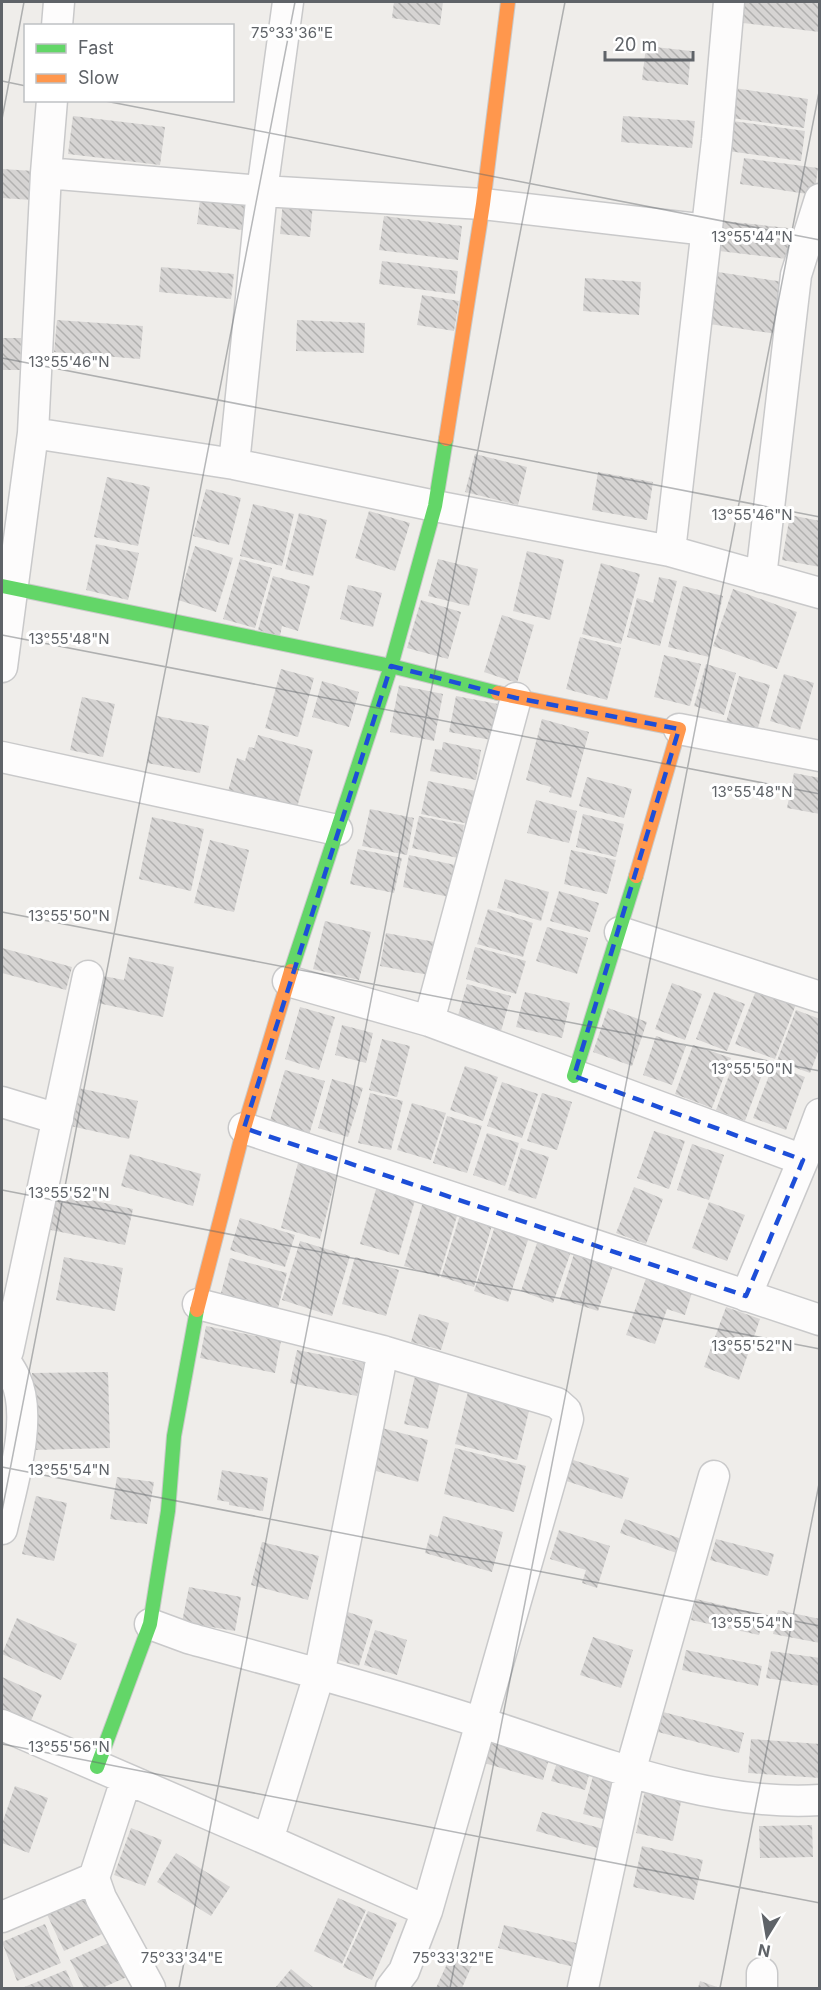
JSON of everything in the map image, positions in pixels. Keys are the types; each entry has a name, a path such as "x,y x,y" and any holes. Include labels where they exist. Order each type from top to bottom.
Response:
{"street":[{"path":"57,24 59,2"},
{"path":"234,464 262,190 288,2"},
{"path":"97,1767 150,1624 168,1511 174,1436 198,1304 244,1128 288,981 391,666 435,506 483,204 508,2"},
{"path":"670,552 707,230 729,2"},
{"path":"2,667 7,587 33,433 52,102"},
{"path":"46,173 483,204 707,230"},
{"path":"761,577 796,275 819,199"},
{"path":"33,433 234,464 670,552 819,593"},
{"path":"7,587 391,666 516,698 819,756"},
{"path":"429,1021 516,698"},
{"path":"574,1076 620,932 680,729"},
{"path":"2,757 337,830"},
{"path":"620,932 819,997"},
{"path":"2,1529 18,1458 22,1426 16,1379 2,1358 8,1351 88,976"},
{"path":"288,981 429,1021 803,1160"},
{"path":"2,1102 58,1119"},
{"path":"746,1296 803,1160 819,1114"},
{"path":"244,1128 819,1320"},
{"path":"198,1304 383,1351 557,1403 566,1411 568,1419 427,1911 404,1971 391,1989"},
{"path":"268,1840 319,1674 383,1351"},
{"path":"583,1989 630,1772 714,1476"},
{"path":"150,1624 188,1638 319,1674 482,1723 630,1772 734,1797 819,1800"},
{"path":"2,1725 427,1911"},
{"path":"126,1780 94,1878 101,1898 150,1989"},
{"path":"2,1917 94,1878"}],"highlighted area":[{"path":"391,666 516,698 679,729 574,1076 803,1160 746,1296 244,1128"}],"building":[{"path":"394,2 443,2 440,25 392,18"},
{"path":"745,2 820,2 820,32 743,23"},
{"path":"646,46 691,51 688,85 642,80"},
{"path":"728,87 808,99 804,128 724,117"},
{"path":"73,116 165,127 160,165 68,154"},
{"path":"623,116 695,121 692,148 621,142"},
{"path":"725,120 805,131 801,161 721,150"},
{"path":"744,158 818,168 814,195 740,184"},
{"path":"2,169 34,171 32,200 2,198"},
{"path":"201,192 246,198 242,230 197,224"},
{"path":"283,201 313,204 310,237 280,234"},
{"path":"384,216 462,226 458,260 379,250"},
{"path":"723,221 798,229 795,260 719,251"},
{"path":"382,261 458,271 455,294 379,284"},
{"path":"161,267 234,274 231,299 159,292"},
{"path":"711,271 791,283 783,335 703,323"},
{"path":"585,278 641,282 639,315 583,311"},
{"path":"422,295 459,301 454,331 417,325"},
{"path":"57,320 143,326 140,359 54,352"},
{"path":"297,320 365,323 364,353 296,351"},
{"path":"2,338 21,338 20,370 2,370"},
{"path":"475,454 527,467 518,505 465,492"},
{"path":"598,472 653,482 647,520 592,510"},
{"path":"107,477 150,487 138,546 94,537"},
{"path":"206,489 241,498 229,545 193,536"},
{"path":"253,504 294,514 282,566 240,556"},
{"path":"369,511 410,523 395,571 355,558"},
{"path":"299,513 327,520 313,576 285,569"},
{"path":"790,515 820,521 820,567 782,560"},
{"path":"96,544 139,553 128,600 86,590"},
{"path":"195,546 233,558 216,612 178,600"},
{"path":"527,551 564,560 550,620 513,611"},
{"path":"240,559 272,568 255,628 223,619"},
{"path":"438,559 478,569 469,606 428,596"},
{"path":"601,563 640,574 621,644 582,634"},
{"path":"273,576 310,586 298,631 282,626 280,636 258,630"},
{"path":"659,577 677,581 660,646 627,637 637,598 653,603"},
{"path":"348,585 382,593 373,627 340,619"},
{"path":"683,586 723,596 709,657 668,647"},
{"path":"733,589 797,612 777,669 713,646"},
{"path":"421,600 461,612 448,659 407,648"},
{"path":"502,615 534,625 517,683 484,672"},
{"path":"580,637 621,648 607,700 566,689"},
{"path":"664,655 701,664 690,706 654,697"},
{"path":"706,664 736,673 724,715 694,706"},
{"path":"281,669 314,678 298,737 265,728"},
{"path":"784,674 814,683 800,730 770,721"},
{"path":"739,676 770,685 756,735 725,726"},
{"path":"322,681 359,692 349,727 312,717"},
{"path":"399,685 443,694 434,741 390,732"},
{"path":"456,696 498,704 491,740 449,732"},
{"path":"82,697 115,704 103,757 70,750"},
{"path":"157,716 209,726 200,773 147,763"},
{"path":"542,719 589,732 571,798 549,792 551,787 526,780"},
{"path":"258,735 313,750 296,811 228,792 237,758 245,761 249,747 254,748"},
{"path":"443,742 481,750 476,780 430,771 435,749 442,750"},
{"path":"794,773 820,778 820,814 787,808"},
{"path":"587,777 632,789 624,818 579,806"},
{"path":"428,781 476,791 469,824 421,814"},
{"path":"536,800 577,811 569,843 527,833"},
{"path":"370,809 414,818 407,855 362,846"},
{"path":"583,814 624,824 616,857 576,847"},
{"path":"419,816 464,825 458,858 412,848"},
{"path":"152,817 204,829 191,891 139,879"},
{"path":"210,840 249,850 234,912 194,903"},
{"path":"358,849 402,858 394,893 350,884"},
{"path":"571,850 616,860 607,894 564,884"},
{"path":"409,855 455,865 449,897 403,887"},
{"path":"505,879 549,892 541,921 497,908"},
{"path":"559,891 599,903 590,932 550,921"},
{"path":"488,909 533,923 523,957 477,944"},
{"path":"325,921 371,932 359,980 313,969"},
{"path":"547,927 588,938 577,974 536,961"},
{"path":"386,933 435,942 429,975 380,966"},
{"path":"475,947 526,961 516,994 466,979"},
{"path":"2,948 72,967 66,990 2,973"},
{"path":"129,957 174,967 163,1017 93,1002 98,975 124,980"},
{"path":"672,983 702,994 685,1040 655,1029"},
{"path":"759,983 798,999 775,1059 735,1044"},
{"path":"467,984 511,996 501,1031 457,1019"},
{"path":"525,992 570,1003 562,1038 516,1027"},
{"path":"714,992 745,1004 727,1051 696,1039"},
{"path":"300,1007 335,1017 319,1070 285,1059"},
{"path":"608,1008 647,1022 632,1066 593,1052"},
{"path":"796,1010 820,1019 820,1047 810,1073 777,1061"},
{"path":"342,1025 373,1033 366,1063 335,1055"},
{"path":"656,1036 686,1046 672,1085 643,1075"},
{"path":"382,1039 410,1046 397,1097 369,1090"},
{"path":"693,1045 731,1058 712,1108 675,1094"},
{"path":"734,1062 763,1072 745,1121 716,1110"},
{"path":"773,1065 805,1077 786,1130 753,1118"},
{"path":"465,1066 498,1077 483,1121 450,1110"},
{"path":"285,1070 325,1081 309,1135 269,1124"},
{"path":"332,1079 363,1088 348,1137 318,1128"},
{"path":"502,1082 538,1094 522,1138 487,1126"},
{"path":"74,1087 138,1101 129,1139 66,1125"},
{"path":"370,1093 403,1101 391,1150 358,1143"},
{"path":"542,1093 572,1102 557,1150 527,1141"},
{"path":"412,1103 446,1113 431,1160 397,1150"},
{"path":"447,1116 482,1126 467,1173 433,1163"},
{"path":"654,1131 685,1141 669,1189 637,1178"},
{"path":"487,1133 519,1143 505,1186 473,1175"},
{"path":"692,1144 724,1155 709,1200 677,1190"},
{"path":"521,1148 549,1157 536,1199 508,1190"},
{"path":"130,1154 201,1174 193,1206 121,1186"},
{"path":"298,1163 337,1173 320,1239 281,1228"},
{"path":"379,1179 418,1190 399,1255 360,1244"},
{"path":"634,1187 663,1199 646,1244 616,1233"},
{"path":"43,1190 133,1209 125,1245 36,1227"},
{"path":"424,1198 459,1209 439,1277 404,1266"},
{"path":"709,1202 745,1215 727,1261 692,1248"},
{"path":"460,1215 492,1225 474,1287 441,1277"},
{"path":"240,1218 295,1235 285,1267 230,1250"},
{"path":"495,1226 529,1237 508,1302 474,1291"},
{"path":"540,1234 573,1246 553,1303 521,1291"},
{"path":"300,1241 350,1256 332,1316 282,1300"},
{"path":"577,1244 616,1256 598,1311 560,1299"},
{"path":"64,1257 123,1268 115,1311 56,1300"},
{"path":"355,1257 399,1270 386,1316 342,1304"},
{"path":"230,1258 287,1273 278,1308 221,1293"},
{"path":"649,1270 694,1286 685,1315 667,1309 655,1344 626,1335"},
{"path":"726,1307 760,1319 739,1380 704,1367"},
{"path":"419,1314 449,1323 441,1350 411,1342"},
{"path":"206,1326 281,1341 275,1373 200,1358"},
{"path":"297,1350 364,1363 357,1396 290,1383"},
{"path":"108,1372 110,1448 34,1450 32,1373"},
{"path":"415,1376 440,1381 428,1429 404,1424"},
{"path":"468,1392 530,1407 517,1460 455,1444"},
{"path":"382,1428 428,1440 418,1482 372,1470"},
{"path":"455,1448 526,1466 514,1512 444,1494"},
{"path":"564,1457 629,1478 622,1499 557,1478"},
{"path":"222,1470 268,1478 263,1511 229,1505 229,1502 217,1500"},
{"path":"117,1477 154,1482 147,1524 110,1519"},
{"path":"36,1496 67,1503 54,1561 22,1554"},
{"path":"443,1516 503,1532 492,1572 425,1553 430,1534 438,1537"},
{"path":"625,1519 690,1542 685,1556 620,1533"},
{"path":"559,1530 610,1546 597,1588 582,1583 586,1570 550,1559"},
{"path":"716,1539 774,1554 768,1576 710,1560"},
{"path":"262,1542 319,1556 308,1600 251,1585"},
{"path":"189,1587 241,1597 235,1631 182,1622"},
{"path":"696,1599 764,1615 759,1635 691,1620"},
{"path":"338,1609 373,1620 359,1666 324,1656"},
{"path":"778,1610 820,1619 820,1643 773,1634"},
{"path":"17,1618 77,1644 61,1680 2,1654"},
{"path":"375,1630 407,1640 397,1675 364,1665"},
{"path":"593,1637 633,1650 621,1688 580,1675"},
{"path":"686,1650 762,1666 758,1686 682,1670"},
{"path":"771,1651 820,1658 820,1686 766,1678"},
{"path":"2,1677 42,1695 29,1725 2,1713"},
{"path":"663,1712 744,1733 739,1753 658,1732"},
{"path":"751,1739 820,1744 820,1778 748,1773"},
{"path":"490,1742 549,1759 543,1780 484,1763"},
{"path":"557,1762 590,1771 585,1790 551,1781"},
{"path":"594,1772 621,1779 610,1821 583,1814"},
{"path":"15,1786 48,1798 29,1853 2,1843 2,1824"},
{"path":"645,1790 682,1797 673,1841 636,1833"},
{"path":"542,1812 607,1830 601,1849 536,1831"},
{"path":"812,1825 813,1857 760,1858 759,1826"},
{"path":"131,1828 162,1840 145,1886 114,1875"},
{"path":"642,1846 703,1860 694,1900 633,1887"},
{"path":"176,1853 230,1887 211,1916 157,1882"},
{"path":"89,1887 109,1931 64,1951 44,1908"},
{"path":"338,1898 366,1910 342,1964 314,1951"},
{"path":"368,1911 397,1923 372,1980 343,1967"},
{"path":"45,1924 61,1963 17,1981 2,1942"},
{"path":"504,1925 588,1946 582,1969 498,1948"},
{"path":"113,1941 129,1976 102,1988 84,1988 70,1960"},
{"path":"451,1955 472,1965 462,1988 436,1988"},
{"path":"291,1969 314,1988 275,1988"},
{"path":"66,1970 74,1988 22,1988"},
{"path":"700,1981 720,1988 698,1988"}],"traffic: fast":[{"path":"291,971 391,666 435,506 446,439"},
{"path":"2,586 391,666 498,693"},
{"path":"574,1076 636,876"},
{"path":"97,1767 150,1624 168,1511 174,1436 197,1310"}],"traffic: slow":[{"path":"446,439 483,204 508,2"},
{"path":"498,693 679,729 636,876"},
{"path":"197,1310 244,1128 291,971"}]}
